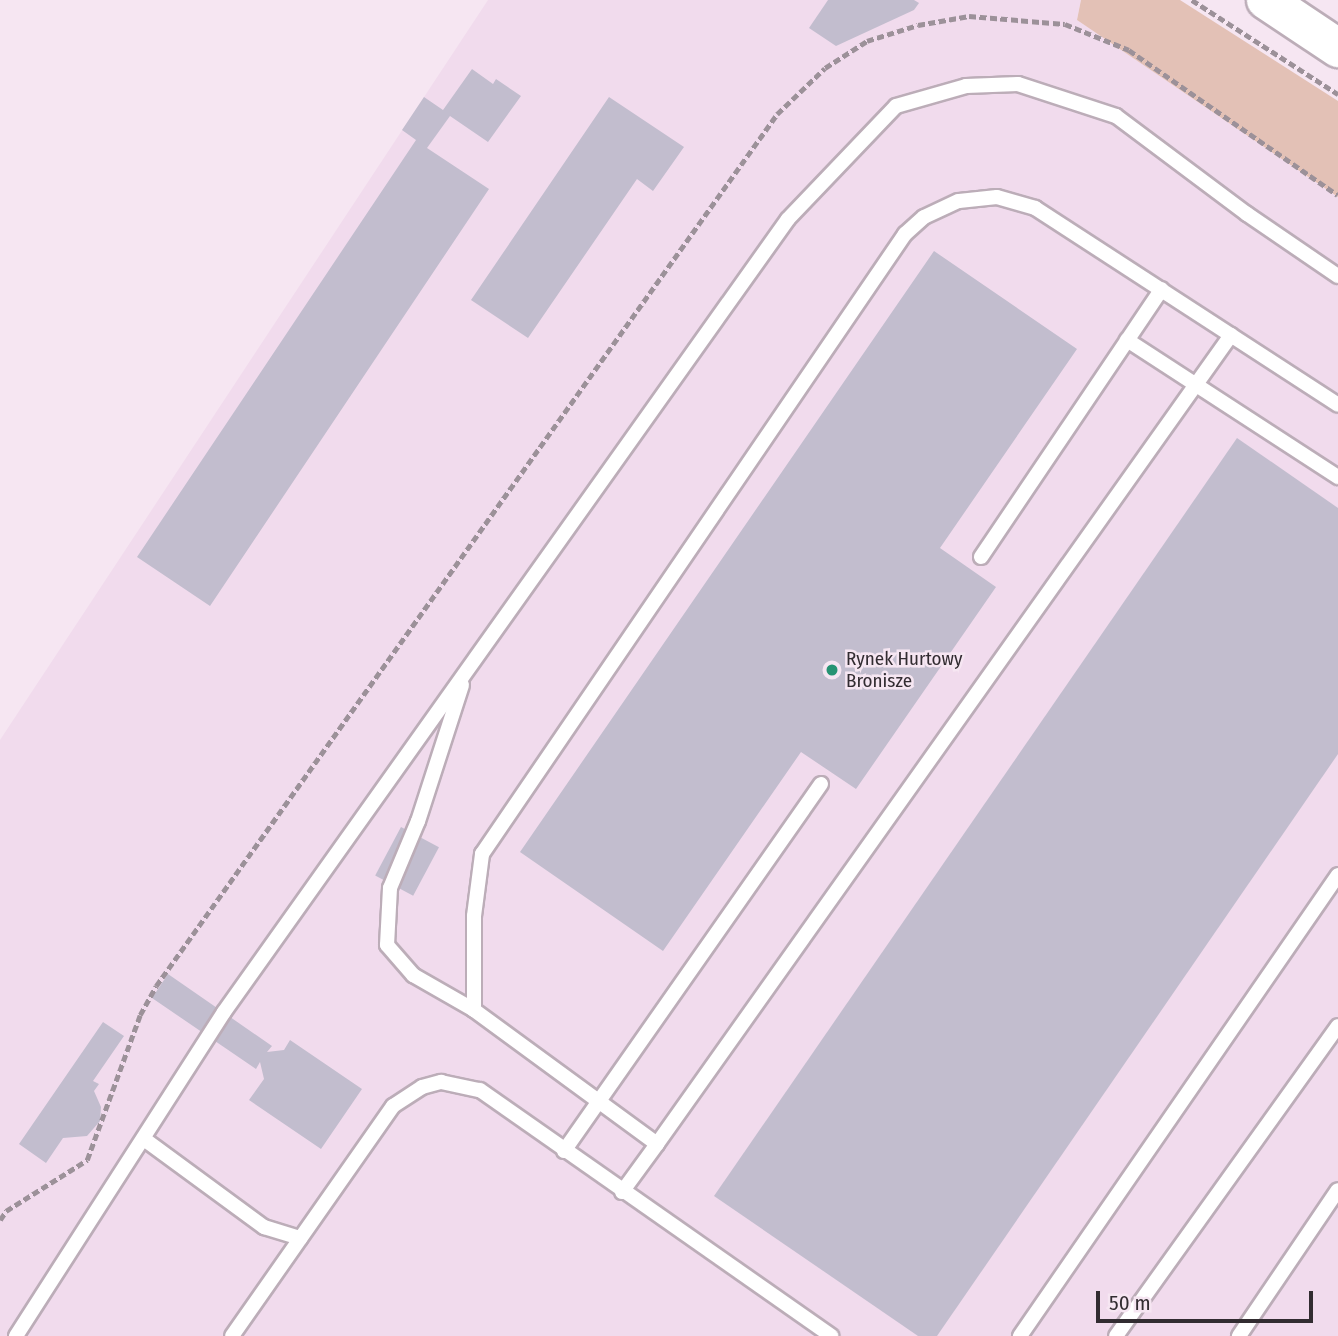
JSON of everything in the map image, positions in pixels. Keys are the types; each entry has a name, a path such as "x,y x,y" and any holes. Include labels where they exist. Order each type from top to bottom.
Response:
{"main road":[{"path":"1266,0 1338,48"}],"lane":[{"path":"16,1336 231,1002 788,219 896,106 966,86 1018,84 1116,116 1247,214 1338,276"},
{"path":"474,1010 474,916 482,855 905,234 924,217 959,201 997,197 1035,208 1338,405"},
{"path":"981,556 1162,289"},
{"path":"622,1192 1231,335"},
{"path":"1127,340 1338,477"},
{"path":"467,670 418,821 390,888 387,945 413,975 474,1010 657,1144"},
{"path":"564,1151 821,784"},
{"path":"1020,1336 1338,875"},
{"path":"1115,1336 1338,1026"},
{"path":"232,1336 393,1105 430,1084 450,1082 480,1090 831,1336"},
{"path":"144,1139 264,1227 300,1238"},
{"path":"1239,1336 1338,1190"}],"path":[{"path":"1192,0 1338,94"}],"shaded area":[{"name":"Rynek Hurtowy Bronisze","path":"488,0 1081,0 1077,20 1338,197 1338,1336 0,1336 0,740"},
{"path":"1081,0 1180,0 1338,101 1338,197 1077,20"}],"building":[{"path":"828,0 914,0 919,3 914,10 836,46 809,28"},
{"path":"472,69 493,84 496,79 521,96 488,142 450,116 427,148 489,189 210,606 137,557 416,140 402,130 424,97 443,110"},
{"path":"609,97 684,147 653,191 637,179 528,338 471,300"},
{"path":"934,251 1077,349 940,548 996,587 856,789 801,752 663,951 520,852"},
{"path":"1237,438 1338,508 1338,754 937,1336 918,1336 714,1196"},
{"path":"401,827 439,847 413,896 375,876"},
{"path":"168,974 272,1046 267,1052 284,1050 290,1040 362,1089 321,1149 249,1100 264,1079 260,1062 256,1069 152,998"},
{"path":"103,1022 124,1036 93,1081 99,1084 94,1091 101,1107 100,1121 87,1136 63,1138 46,1163 19,1144"}],"place":[{"name":"Rynek Hurtowy Bronisze","path":"832,670"}]}
